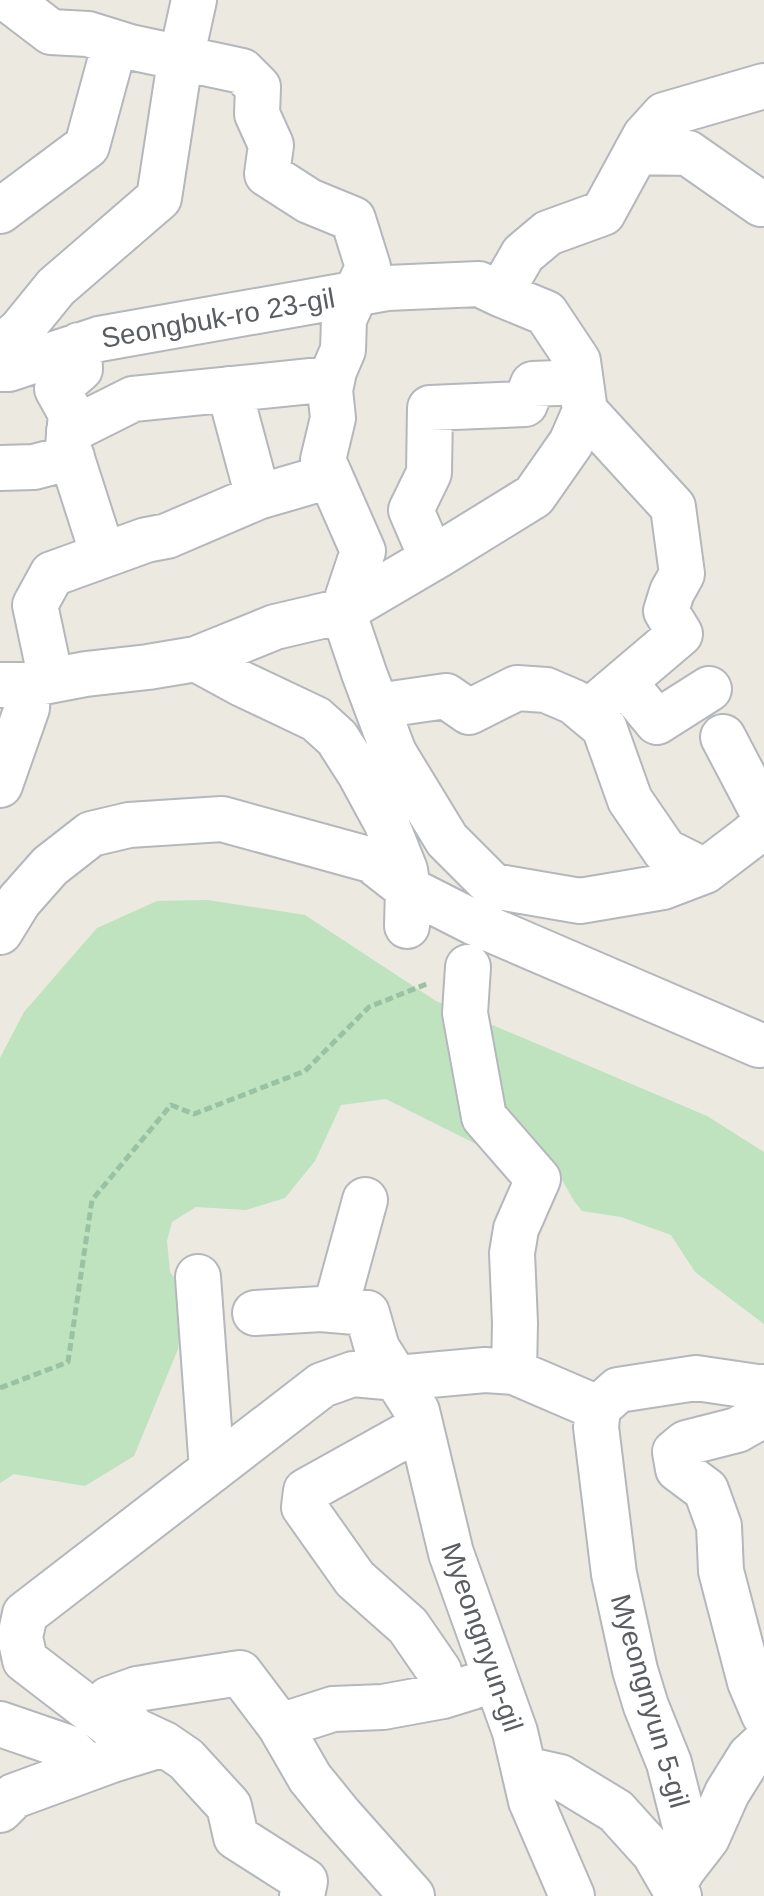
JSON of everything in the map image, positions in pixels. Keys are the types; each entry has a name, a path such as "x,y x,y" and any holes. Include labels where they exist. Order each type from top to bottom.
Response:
{"street":[{"path":"9,0 51,32 97,26 181,59"},
{"path":"0,343 6,343 21,330 56,287 159,198 181,59 194,0"},
{"path":"0,211 87,146 97,26"},
{"name":"Seongbuk-ro 23-gil","path":"181,59 242,71 258,87 257,114 271,145 267,174 309,201 353,219 368,267 344,319 343,350 330,390 333,418 323,460 363,551 343,611"},
{"path":"500,294 523,254 548,233 603,213 645,136 664,115 764,86"},
{"path":"636,152 688,153 761,204"},
{"name":"Seongbuk-ro 23-gil","path":"0,369 9,369 99,339 357,293 387,288 479,284 546,313 578,361 583,397"},
{"name":"Seongbuk-ro 23-gil","path":"79,345 80,369 57,389 71,414 70,444 103,555"},
{"path":"0,468 34,467 133,399 332,381"},
{"path":"432,559 411,510 429,473 430,408 525,404 533,384 583,397 673,507 682,574 666,611 680,634 587,713"},
{"path":"229,389 258,497"},
{"path":"26,683 196,659 275,627 343,611 534,496 571,443 583,397"},
{"path":"0,785 27,708 26,683 35,605 52,574 146,540 167,536 258,497 330,476"},
{"path":"343,611 394,753 447,840 493,886 580,901 663,887 705,871 764,824"},
{"path":"196,659 316,719 337,738 386,822 405,870 407,908"},
{"path":"624,682 657,722 709,689"},
{"path":"377,706 446,696 469,712 517,688 546,690 574,702 604,727 630,800 665,851 705,871"},
{"path":"723,737 764,815"},
{"path":"0,932 19,901 50,866 91,834 129,825 222,819 371,860 407,908 473,922 759,1045"},
{"path":"468,967 465,1013 484,1117 538,1179 516,1229 512,1253 514,1372"},
{"path":"255,1313 335,1310 365,1200"},
{"path":"198,1277 212,1470"},
{"name":"Myeongnyun-gil","path":"335,1310 367,1313 377,1348 417,1411 451,1553 515,1732 531,1801 572,1896"},
{"path":"164,1744 115,1729 25,1660 20,1637 25,1614 322,1385 353,1374 397,1378 485,1370 514,1372 598,1408 618,1390 696,1378 764,1388 753,1421 737,1430 686,1443 675,1452 678,1469 706,1490 719,1526 721,1571 750,1682 764,1715"},
{"name":"Myeongnyun 5-gil","path":"598,1408 596,1427 614,1574 635,1670 669,1763 688,1838 679,1884"},
{"path":"421,1427 306,1491 304,1507 355,1579 408,1626 439,1671 443,1696"},
{"path":"302,1896 305,1881 236,1837 229,1806 186,1759 134,1730 109,1699 137,1689 240,1673 280,1726 310,1778 412,1896"},
{"path":"280,1726 333,1709 383,1707 473,1687 499,1686"},
{"path":"0,1724 67,1747 89,1768"},
{"path":"524,1769 560,1777 616,1811 679,1884 707,1838 727,1793 750,1756 764,1743"},
{"path":"0,1810 14,1796 164,1744"}],"path":[{"path":"0,1388 68,1362 92,1200 171,1105 194,1114 305,1071 369,1007 468,967"}],"green space":[{"path":"208,900 305,915 436,1001 707,1116 764,1152 764,1324 695,1272 671,1235 621,1217 582,1211 542,1152 476,1144 386,1099 341,1105 315,1161 285,1198 246,1210 196,1207 172,1222 167,1241 170,1272 181,1288 178,1349 134,1456 85,1486 14,1474 0,1483 0,1058 24,1012 97,928 157,901"}]}
